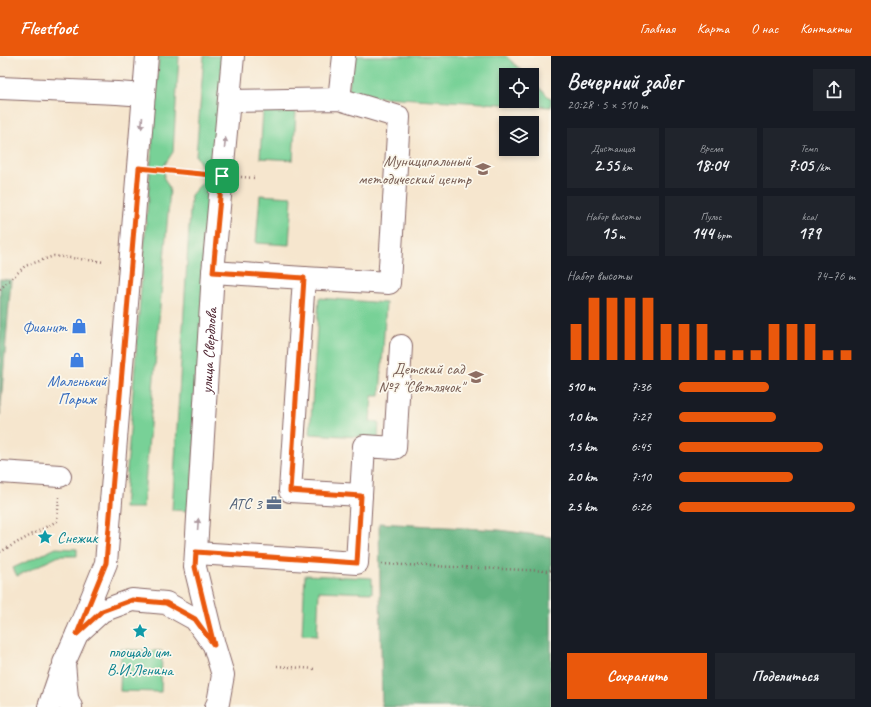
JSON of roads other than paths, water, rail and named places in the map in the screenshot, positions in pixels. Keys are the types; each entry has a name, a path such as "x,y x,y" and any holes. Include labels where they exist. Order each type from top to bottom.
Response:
{"street":[{"path":"49,707 64,663 106,563 147,56"},
{"name":"улица Свердлова","path":"233,56 213,272 195,567 214,645 233,707"},
{"path":"339,99 344,56"},
{"path":"0,88 144,95"},
{"path":"213,272 389,283 399,117 339,99 229,100"},
{"path":"304,278 290,491 361,496"},
{"path":"196,552 357,563 364,446 395,448 401,346"},
{"path":"0,472 60,476"},
{"path":"77,634 102,611 132,600 166,603 172,606 195,619 214,645"},
{"path":"64,663 67,698 71,707"},
{"path":"216,707 223,675"}],"place":[{"name":"Муниципальный методический центр","path":"483,169"},
{"name":"Фианит","path":"79,326"},
{"name":"Маленький Париж","path":"77,360"},
{"name":"Детский сад №7 \"Светлячок\"","path":"476,377"},
{"name":"АТС 3","path":"274,503"},
{"name":"Снежик","path":"45,537"},
{"name":"площадь им. В.И.Ленина","path":"140,631"}]}
